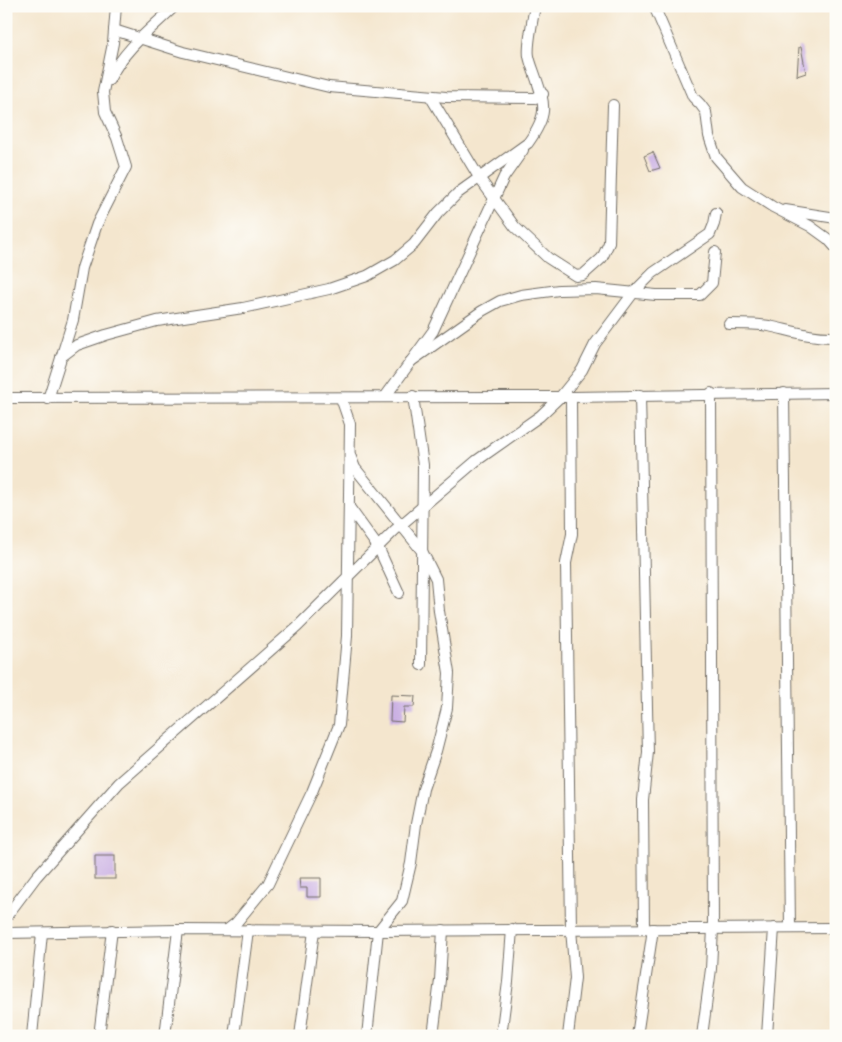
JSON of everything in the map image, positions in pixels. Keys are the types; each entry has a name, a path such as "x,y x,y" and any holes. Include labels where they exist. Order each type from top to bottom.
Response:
{"street":[{"path":"103,92 117,64 140,38 175,6"},
{"path":"385,397 433,331 504,177 542,119 544,109 543,94 528,55 535,6"},
{"path":"654,6 693,97 706,112 708,136 716,157 742,187 773,208 810,226 828,239 836,248"},
{"path":"48,399 73,320 82,268 97,224 126,166 117,138 105,112 103,92 114,30 115,9"},
{"path":"114,30 183,52 329,87 430,96 535,98 543,94"},
{"path":"430,96 480,179 515,227 548,258 576,276 583,275 602,258 609,243 613,105"},
{"path":"61,357 77,345 157,320 244,308 330,289 367,276 394,260 414,244 445,206 458,194 528,143"},
{"path":"773,208 836,218"},
{"path":"6,917 36,878 119,783 297,627 401,524 476,461 566,396 595,344 634,292 653,273 710,234 716,213"},
{"path":"410,362 482,311 500,301 521,295 559,290 596,289 677,296 700,295 712,283 715,252"},
{"path":"730,324 767,326 802,335 836,338"},
{"path":"784,393 790,928"},
{"path":"9,401 48,399 836,393"},
{"path":"702,1036 711,969 713,928 711,394"},
{"path":"637,1036 648,929 643,800 648,752 640,395"},
{"path":"413,396 422,465 421,665"},
{"path":"566,396 572,534 566,564 571,929 574,978 568,1036"},
{"path":"227,930 268,884 312,792 339,725 346,636 350,455 350,424 341,398"},
{"path":"350,455 356,468 422,551 436,579 449,673 448,708 423,789 411,863 402,900 378,931 367,1036"},
{"path":"349,507 378,547 399,593"},
{"path":"767,1036 774,928"},
{"path":"6,933 112,930 378,931 836,928"},
{"path":"100,1036 112,930"},
{"path":"165,1036 178,930"},
{"path":"234,1036 248,930"},
{"path":"432,1036 440,980 443,930"},
{"path":"501,1036 512,930"},
{"path":"300,1036 314,931"},
{"path":"32,1036 42,933"}],"building":[{"path":"799,47 801,47 806,73 797,76"},
{"path":"653,152 660,168 650,171 644,156"},
{"path":"391,695 415,696 414,707 404,707 403,722 390,721"},
{"path":"95,856 115,856 115,879 95,879"},
{"path":"299,878 321,878 321,897 307,897 307,888 300,888"}]}
